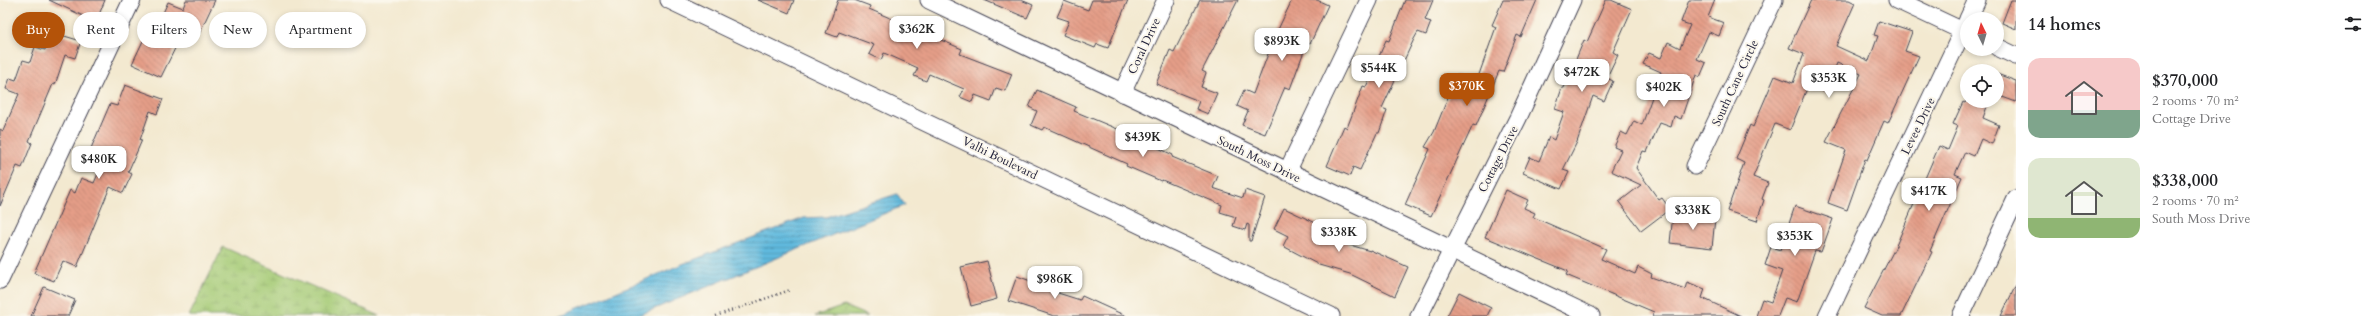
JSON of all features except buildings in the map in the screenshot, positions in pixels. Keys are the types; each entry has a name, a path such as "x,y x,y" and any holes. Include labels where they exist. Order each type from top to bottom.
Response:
{"street":[{"path":"0,280 132,0"},
{"name":"Valhi Boulevard","path":"669,0 1331,316"},
{"name":"South Moss Drive","path":"929,0 947,4 1122,93 1591,316"},
{"name":"Coral Drive","path":"1122,93 1166,0"},
{"path":"1287,172 1369,0"},
{"name":"Cottage Drive","path":"1419,316 1518,118 1572,0"},
{"name":"South Cane Circle","path":"1695,166 1774,0"},
{"path":"1897,0 1960,24"},
{"name":"Levee Drive","path":"1972,12 1977,0"},
{"name":"Levee Drive","path":"1827,316 1960,39"},
{"path":"2004,50 2016,56"},
{"path":"1961,316 2016,199"}],"path":[{"path":"716,316 790,290"}],"green space":[{"path":"223,247 380,316 189,316"},
{"path":"844,306 868,316 815,316"}],"water":[{"path":"897,194 905,205 637,316 559,316 680,265 804,218 826,217"}]}
